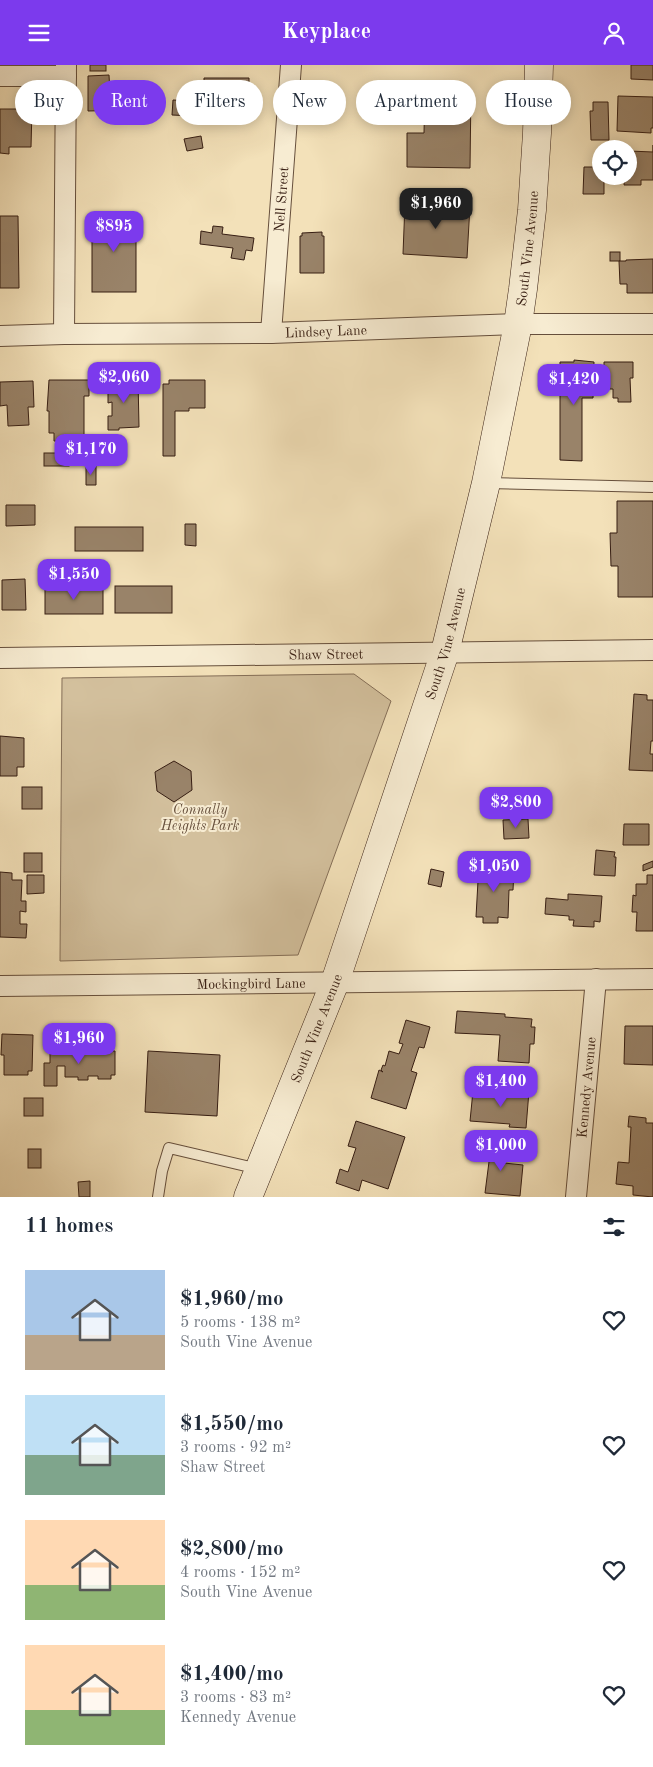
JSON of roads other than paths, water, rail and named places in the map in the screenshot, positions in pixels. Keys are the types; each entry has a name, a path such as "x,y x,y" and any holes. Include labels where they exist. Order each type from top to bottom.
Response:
{"main road":[{"name":"South Vine Avenue","path":"248,1197 335,982 445,652 486,483 518,324 532,210 539,65"}],"street":[{"name":"Nell Street","path":"271,333 291,65"},
{"path":"0,76 66,70 64,334"},
{"name":"Lindsey Lane","path":"0,336 271,333 518,324 653,324"},
{"name":"Shaw Street","path":"0,658 653,650"},
{"name":"Kennedy Avenue","path":"576,1197 596,979"},
{"name":"Mockingbird Lane","path":"0,986 653,979"}],"lane":[{"path":"486,483 653,487"},
{"path":"158,1197 162,1171 169,1148 260,1169"}],"park label":[{"name":"Connally Heights Park","path":"200,818"}]}
